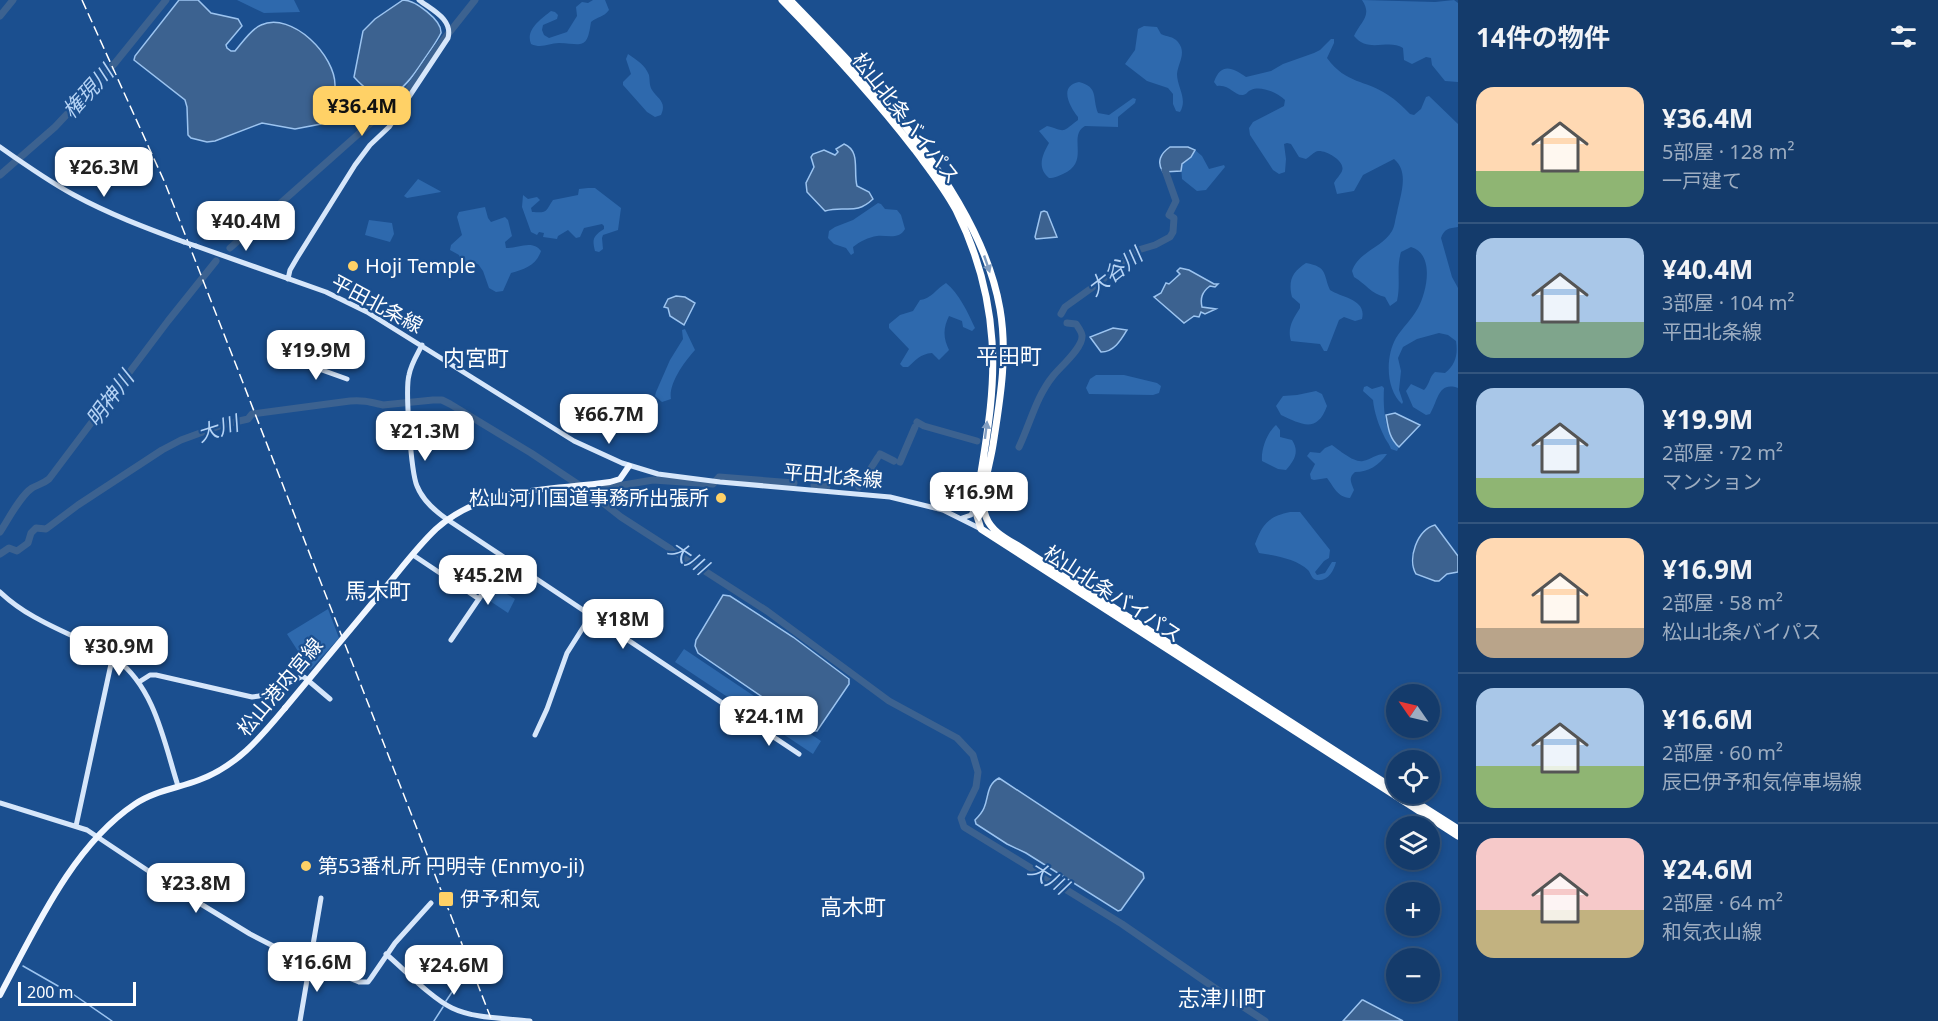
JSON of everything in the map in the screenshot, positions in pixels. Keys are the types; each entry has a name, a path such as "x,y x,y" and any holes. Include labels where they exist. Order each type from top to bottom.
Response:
{"highway":[{"name":"松山北条バイパス","path":"782,0 855,77 922,160 955,209 976,258 984,286 992,343 989,412 979,505"},
{"name":"松山北条バイパス","path":"790,0 866,81 928,158 959,204 984,255 1000,309 1003,372 993,449 979,505"},
{"path":"979,505 981,529 994,530"},
{"path":"979,505 994,530"},
{"name":"松山北条バイパス","path":"981,529 1458,836"},
{"name":"松山北条バイパス","path":"994,530 1386,784"},
{"path":"1418,804 1458,829"}],"main road":[{"name":"松山港内宮線","path":"0,995 2,986 45,911 96,836 137,802 204,778 236,761 255,743 432,533 448,520 482,500 511,493 620,479 629,466"}],"street":[{"path":"288,279 297,258 355,165 370,145 389,127 448,38 450,31 447,23 419,0"},
{"name":"平田北条線","path":"0,147 66,191 132,223 338,297 381,319 574,441 629,466 658,474 720,482 890,497 939,509 981,529"},
{"path":"422,345 409,375 408,404 413,469 417,486 429,505 506,559 799,753"},
{"path":"294,360 347,379"},
{"path":"962,518 971,515 979,505"},
{"path":"413,555 479,599"},
{"path":"451,640 506,559"},
{"path":"0,592 27,614 114,657 139,682 153,710 178,786"},
{"path":"535,735 567,653 591,615"},
{"path":"76,826 114,657"},
{"path":"139,682 150,675 156,675 252,697 304,677 330,699"},
{"path":"0,803 87,830 168,884 250,934 281,950 362,983 368,982 386,954 431,903"},
{"path":"300,1021 321,898"},
{"path":"386,954 452,1008 468,1013 530,1021"}],"shaded area":[{"path":"179,0 198,0 211,13 238,19 242,26 226,45 231,51 235,51 257,27 273,22 286,24 310,39 328,62 335,86 325,107 321,124 295,129 262,123 215,141 207,142 191,138 188,135 185,100 134,60"},
{"path":"237,0 294,0 300,12 264,13"},
{"path":"403,0 414,3 433,17 441,33 416,72 401,89 393,94 375,94 354,77 363,31 375,19"},
{"path":"593,0 605,0 609,10 591,22 585,41 579,44 559,43 539,46 531,44 532,30 551,11 558,15 557,19 543,25 542,30 549,38 567,32 577,16 576,7 582,2 588,3"},
{"path":"1362,0 1435,2 1454,0 1458,3 1458,82 1445,81 1432,65 1431,58 1426,57 1412,64 1404,60 1403,48 1397,45 1366,44 1354,36 1366,15"},
{"path":"1144,26 1157,27 1161,34 1174,39 1181,46 1182,54 1177,74 1183,98 1180,112 1176,111 1173,94 1168,88 1147,81 1125,64 1135,50 1138,29"},
{"path":"1331,39 1334,39 1334,43 1327,58 1342,73 1380,90 1410,114 1414,115 1421,109 1426,97 1429,96 1458,124 1458,227 1447,230 1441,238 1452,277 1458,288 1458,388 1446,387 1442,390 1430,414 1426,415 1413,407 1406,391 1411,384 1424,390 1435,372 1445,373 1449,370 1457,350 1456,341 1448,335 1439,333 1417,339 1403,347 1398,358 1401,371 1399,390 1402,404 1393,390 1389,373 1392,346 1398,334 1418,308 1424,293 1427,274 1423,257 1419,251 1411,247 1401,252 1397,301 1390,306 1385,297 1372,291 1354,277 1352,271 1355,264 1388,237 1393,229 1403,184 1399,164 1394,159 1363,175 1354,191 1337,194 1334,183 1342,167 1338,160 1321,151 1306,159 1299,157 1291,144 1287,143 1284,144 1285,172 1279,174 1273,170 1250,135 1249,128 1253,122 1284,106 1285,100 1274,92 1260,88 1240,95 1225,87 1217,86 1214,82 1224,69 1232,69 1246,77 1271,71 1320,50"},
{"path":"628,54 647,71 651,88 663,107 661,115 655,117 647,112 623,85 631,74 626,59"},
{"path":"1079,82 1092,90 1098,113 1109,115 1133,98 1136,99 1135,103 1118,117 1118,127 1085,126 1080,130 1076,163 1063,174 1049,178 1042,165 1049,143 1039,131 1047,126 1063,130 1078,120 1069,103 1067,92 1073,84"},
{"path":"844,144 853,151 855,156 857,186 869,192 873,199 855,209 825,211 807,192 806,183 814,167 811,157 824,150 835,155 838,152 836,149"},
{"path":"1170,147 1188,147 1195,150 1191,157 1182,164 1181,171 1163,172 1161,168 1160,158"},
{"path":"1195,150 1202,156 1209,169 1224,165 1225,167 1206,190 1197,191 1182,179 1181,166"},
{"path":"418,179 441,192 407,198 404,196"},
{"path":"595,188 621,208 618,230 603,235 603,249 599,252 595,251 594,238 604,229 602,224 584,228 580,237 576,238 568,230 557,239 543,237 544,233 539,232 537,235 531,232 522,207 523,195 528,199 537,197 540,200 531,208 532,212 544,212 553,200 578,195 579,189"},
{"path":"878,203 885,209 897,210 901,215 905,229 900,235 871,237 853,247 854,253 851,255 846,248 834,244 828,238 829,231 853,220"},
{"path":"485,207 491,222 505,217 508,220 512,236 505,242 506,248 529,245 541,251 533,263 511,273 503,291 496,292 489,288 478,264 461,262 459,255 450,250 451,245 462,235 457,217 459,212"},
{"path":"1041,212 1047,212 1057,237 1036,239"},
{"path":"369,220 392,223 394,234 390,242 365,235"},
{"path":"1306,263 1321,269 1330,290 1357,303 1363,312 1362,319 1355,321 1344,317 1339,320 1327,351 1324,351 1320,344 1291,341 1290,328 1300,304 1292,297 1291,282 1294,273"},
{"path":"1180,268 1218,284 1207,288 1201,301 1202,307 1216,309 1205,314 1201,312 1199,317 1194,316 1184,323 1154,297 1161,293 1166,283 1169,284 1180,274 1177,271"},
{"path":"946,283 959,298 975,328 972,331 963,327 962,321 949,316 944,333 949,350 939,360 932,353 918,358 908,367 903,367 900,364 909,349 889,328 889,324 900,315 913,311 920,300 930,296"},
{"path":"676,296 685,297 695,303 684,325 670,316 668,308 664,307 668,299"},
{"path":"1113,328 1127,330 1113,348 1101,352 1090,337"},
{"path":"685,329 695,350 682,366 675,380 671,399 662,402 655,396 656,392 670,360 683,339 682,330"},
{"path":"1096,375 1124,375 1161,386 1159,393 1153,395 1089,394 1086,388 1090,379"},
{"path":"1367,386 1372,389 1382,386 1384,388 1387,427 1399,447 1397,451 1391,449 1385,438 1377,419 1373,400 1363,391"},
{"path":"1316,391 1322,394 1327,406 1323,415 1313,424 1302,423 1281,415 1276,406 1283,396"},
{"path":"1395,413 1420,425 1399,447 1391,436 1386,415"},
{"path":"1276,425 1280,430 1280,437 1292,440 1296,448 1294,460 1286,470 1278,469 1262,461 1265,442"},
{"path":"1332,445 1347,456 1359,461 1387,454 1373,467 1355,472 1351,476 1354,490 1350,498 1339,494 1327,478 1311,479 1310,474 1315,464 1307,456 1310,452 1320,453"},
{"path":"1300,512 1330,550 1329,558 1315,572 1317,575 1325,573 1332,562 1336,562 1327,578 1315,579 1303,566 1291,560 1259,553 1255,544 1267,522 1276,516"},
{"path":"1435,525 1458,556 1458,572 1447,574 1439,581 1416,574 1413,568 1415,546 1423,533"},
{"path":"492,585 515,599 508,613 484,597"},
{"path":"723,595 730,596 793,637 849,679 849,684 817,731 812,731 698,653 695,646 696,640"},
{"path":"328,609 339,638 310,670 287,634"},
{"path":"684,649 821,741 813,754 675,662"},
{"path":"999,778 1143,873 1144,878 1121,910 1118,911 976,824 975,820 986,804 992,784"},
{"path":"1363,1000 1403,1021 1343,1021"}],"waterway":[{"path":"0,16 13,0"},
{"name":"権現川","path":"0,175 55,127 115,63 166,0"},
{"name":"明神川","path":"230,248 408,90 437,48 475,0"},
{"name":"大谷川","path":"1061,314 1065,307 1100,282 1135,251 1155,245 1170,237 1173,232 1174,218 1169,215 1176,201 1165,170"},
{"name":"明神川","path":"0,532 28,492 49,479 216,261"},
{"name":"大谷川","path":"1019,447 1047,384 1075,352 1081,341 1082,336 1076,324 1067,323"},
{"name":"大川","path":"0,554 9,548 17,551 28,543 31,533 36,528 46,529 78,505 162,450 181,440 222,425 248,419 252,414 350,401 383,405 442,400 531,453 588,491 621,517 767,611 889,701 957,738 973,755 978,772 976,787 961,818 964,827 1122,924 1265,1021"},
{"name":"大谷川","path":"917,422 977,441"},
{"name":"大谷川","path":"900,462 915,427"},
{"name":"大谷川","path":"880,454 894,461"},
{"name":"大谷川","path":"859,487 878,457"},
{"name":"大谷川","path":"588,491 653,480 713,484 719,477 794,483"},
{"name":"大谷川","path":"814,485 827,486"},
{"path":"23,966 58,986"},
{"path":"67,990 112,1021"},
{"path":"446,1001 452,992"},
{"path":"434,1021 443,1007"}],"railway":[{"path":"82,0 165,183 492,1021"}],"place":[{"name":"Hoji Temple","path":"353,266"},
{"name":"松山河川国道事務所出張所","path":"721,498"},
{"name":"第53番札所 円明寺 (Enmyo-ji)","path":"306,866"},
{"name":"伊予和気","path":"446,899"}],"district":[{"name":"平田町","path":"1009,356"},
{"name":"内宮町","path":"476,358"},
{"name":"馬木町","path":"378,591"},
{"name":"高木町","path":"853,907"},
{"name":"志津川町","path":"1222,998"}]}
